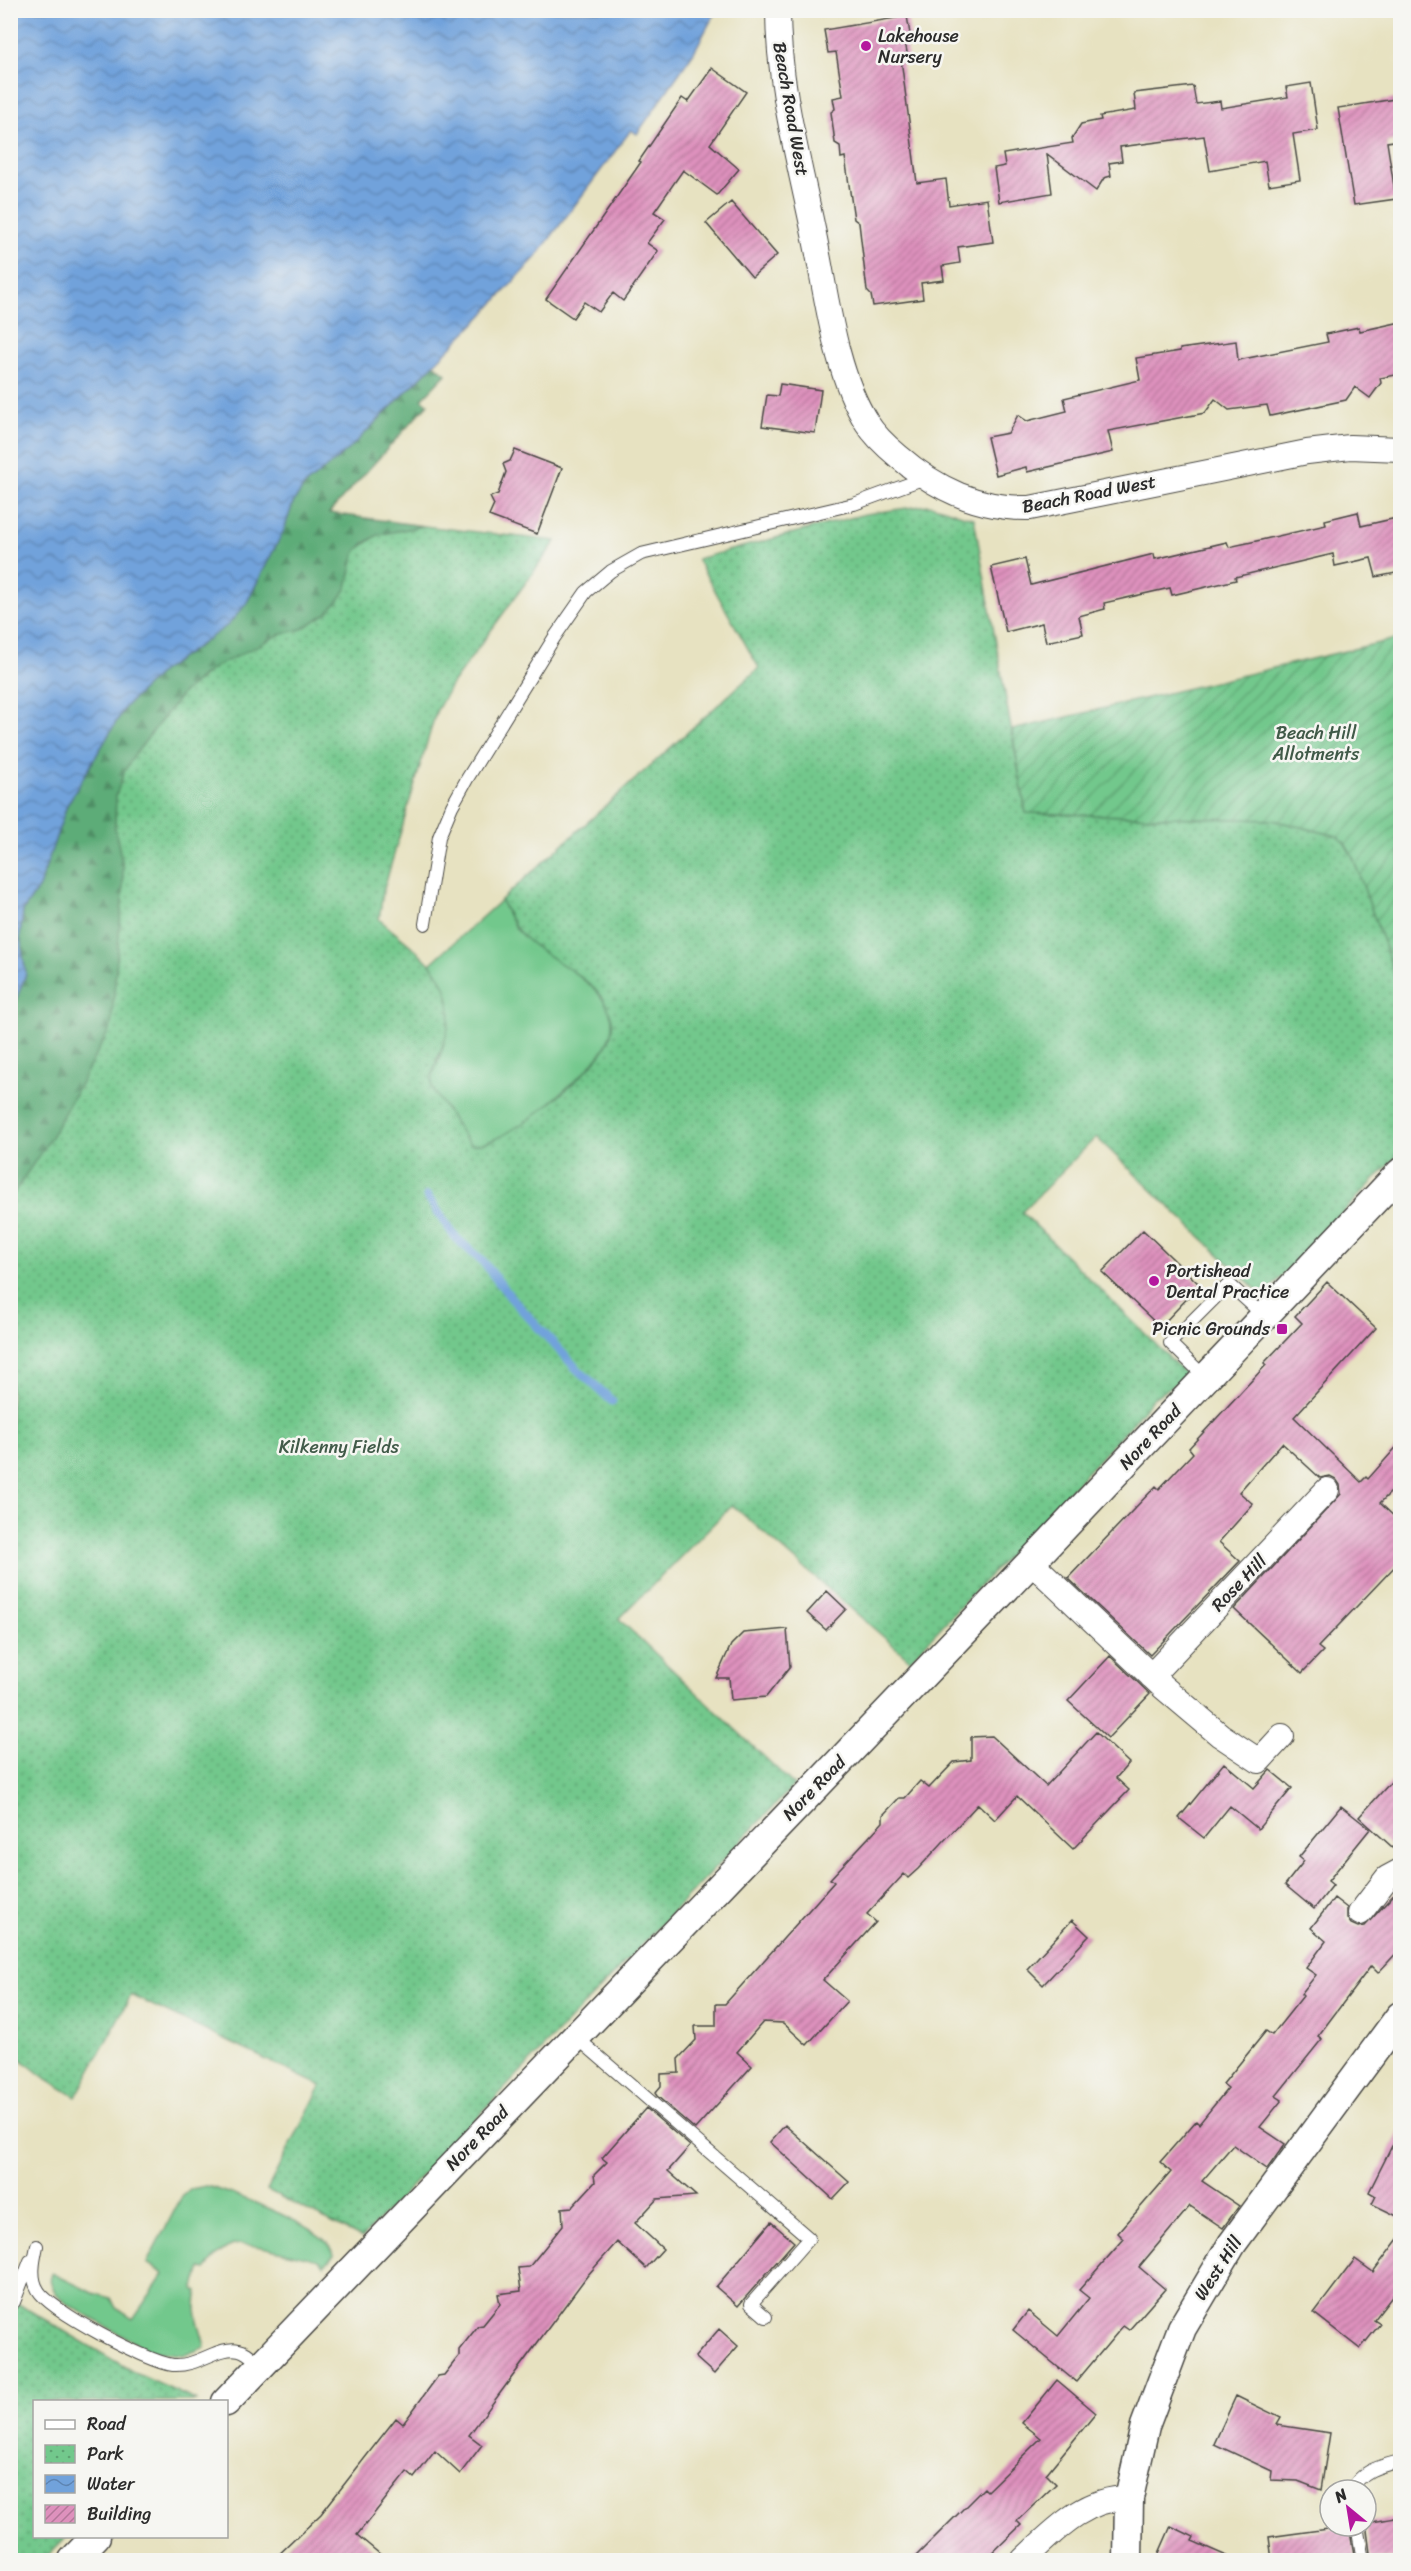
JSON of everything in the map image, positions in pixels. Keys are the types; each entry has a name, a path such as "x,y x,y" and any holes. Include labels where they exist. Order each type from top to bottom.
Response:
{"street":[{"name":"Beach Road West","path":"778,10 783,80 831,314 847,377 859,409 876,436 925,478 960,497 979,503 1010,509 1030,508 1307,452 1350,447 1401,449"},
{"name":"Nore Road","path":"228,2400 1401,1173"},
{"name":"Rose Hill","path":"1151,1676 1327,1490"},
{"path":"1031,1562 1151,1676 1220,1736 1259,1761 1282,1736"},
{"path":"1359,1914 1387,1878 1401,1871"},
{"name":"West Hill","path":"1128,2560 1129,2498 1145,2426 1162,2375 1187,2318 1232,2244 1401,2016"},
{"path":"1023,2560 1084,2509 1102,2500 1129,2498"},
{"path":"74,2560 94,2538"}],"lane":[{"path":"424,924 440,837 452,806 554,638 586,592 598,580 622,563 641,554 854,504 925,478"},
{"path":"1206,1377 1170,1343 1229,1284 1264,1317"},
{"path":"576,2036 809,2238 751,2304 766,2318"},
{"path":"15,2301 37,2243 33,2272 40,2293 63,2312 115,2341 170,2364 193,2364 231,2349 240,2350 261,2365"},
{"path":"1361,2478 1378,2466 1401,2461"},
{"path":"1360,2538 1363,2560"}],"green space":[{"path":"434,364 446,374 422,399 428,404 329,513 424,526 378,535 363,544 354,556 347,588 327,613 302,629 279,635 203,675 182,694 133,757 116,796 115,828 123,866 123,891 111,1027 50,1139 11,1197 10,1013 26,974 20,937 23,911 39,887 67,805 125,707 161,672 202,644 246,604 284,530 293,503 304,486 348,450"},
{"name":"Kilkenny Fields","path":"928,505 974,518 1026,813 1273,820 1337,836 1344,841 1353,857 1400,990 1400,1153 1263,1296 1096,1137 1022,1212 1188,1376 1153,1398 1130,1426 910,1660 732,1505 619,1619 794,1785 362,2238 267,2190 321,2086 131,1995 76,2097 42,2076 11,2051 11,1197 50,1139 111,1027 123,891 123,866 115,828 116,796 124,772 133,757 182,694 215,667 279,635 302,629 327,613 347,588 357,550 378,535 424,526 556,541 452,684 436,712 383,892 379,919 423,956 443,983 449,999 450,1018 434,1070 432,1088 470,1144 484,1143 522,1124 582,1075 605,1048 611,1036 612,1027 610,1013 603,999 582,978 542,952 519,932 501,900 759,668 697,559 865,514"},
{"name":"Beach Hill Allotments","path":"1400,638 1400,990 1353,857 1344,842 1337,836 1273,820 1026,813 1012,730"},
{"path":"501,900 519,932 587,982 601,997 610,1011 612,1026 607,1043 593,1062 549,1104 514,1130 488,1142 474,1145 464,1137 432,1088 433,1075 447,1031 449,1008 444,986 430,964"},
{"path":"206,2186 257,2204 299,2223 317,2234 329,2245 334,2255 324,2265 319,2260 251,2245 234,2245 225,2249 206,2269 201,2268 194,2290 198,2292 196,2307 205,2347 185,2355 149,2351 67,2304 55,2292 50,2281 52,2273 93,2293 111,2298 116,2308 133,2319 164,2274 147,2263 181,2198 191,2189"},
{"path":"10,2299 135,2373 195,2400 33,2400 33,2538 65,2538 43,2560 11,2560"}],"water":[{"path":"11,10 716,11 694,52 637,134 631,130 536,257 481,317 348,450 304,486 293,503 284,530 246,604 228,625 161,672 125,707 67,805 39,887 23,911 20,937 26,974 11,1013"}],"building":[{"path":"907,16 911,40 905,41 908,58 901,59 917,183 946,179 949,205 987,199 993,242 958,247 960,263 942,266 944,280 921,283 923,299 873,306 871,295 867,291 859,223 854,219 845,157 841,158 840,146 835,143 831,112 835,109 833,98 843,96 836,52 828,53 824,30"},
{"path":"712,68 746,92 710,144 739,169 717,195 683,170 654,212 665,219 647,243 658,251 623,301 613,293 599,312 584,302 573,318 546,299 641,162 639,161 682,98 688,102"},
{"path":"1311,83 1318,130 1293,134 1300,180 1269,185 1265,161 1210,171 1204,136 1120,147 1122,161 1109,163 1111,176 1104,178 1096,191 1047,154 1052,193 999,202 994,168 1005,166 1003,154 1073,143 1072,138 1081,124 1101,120 1100,116 1136,110 1134,93 1193,86 1196,104 1220,101 1221,108 1288,97 1286,87"},
{"path":"1401,98 1401,140 1387,142 1396,199 1354,205 1338,108"},
{"path":"731,202 777,255 752,277 706,223"},
{"path":"1401,322 1401,374 1380,378 1381,383 1370,398 1355,387 1346,400 1270,416 1267,405 1229,410 1215,399 1205,413 1108,431 1113,452 1027,472 1026,467 996,475 987,437 1008,433 1018,415 1027,421 1067,411 1064,398 1140,380 1136,358 1236,341 1238,360 1328,342 1326,334 1359,327 1360,331"},
{"path":"780,384 821,390 815,433 762,426 767,395 778,396"},
{"path":"515,450 562,468 537,534 489,516 494,505 490,497 498,494 506,472 503,464 510,461"},
{"path":"1358,512 1361,526 1401,517 1401,572 1376,577 1371,558 1335,566 1333,554 1235,577 1236,580 1172,595 1170,588 1104,603 1105,609 1079,616 1083,634 1046,642 1042,623 1006,632 991,567 1025,559 1031,585 1154,554 1155,559 1227,542 1229,547 1261,540 1326,525 1325,520"},
{"name":"Portishead Dental Practice","path":"1143,1230 1200,1285 1160,1327 1102,1272"},
{"path":"1327,1282 1376,1328 1294,1417 1361,1482 1366,1477 1368,1479 1401,1442 1401,1482 1380,1503 1401,1523 1401,1560 1318,1647 1323,1651 1302,1673 1234,1609 1341,1494 1340,1485 1336,1479 1330,1476 1320,1478 1282,1443 1239,1492 1253,1504 1219,1542 1240,1561 1150,1655 1068,1578 1156,1486 1159,1489 1193,1453 1189,1448 1302,1323 1295,1316"},
{"path":"827,1591 846,1609 826,1630 807,1613"},
{"path":"787,1629 790,1667 766,1697 731,1700 729,1678 716,1678 731,1645 743,1633"},
{"path":"1110,1656 1150,1694 1108,1738 1068,1701"},
{"path":"1096,1732 1129,1763 1116,1778 1129,1790 1073,1849 1017,1796 995,1820 978,1804 918,1869 908,1878 904,1874 867,1914 876,1922 823,1980 847,2001 807,2045 783,2023 763,2022 737,2052 752,2066 695,2129 657,2096 655,2093 661,2086 661,2074 679,2073 678,2059 696,2040 695,2026 716,2026 716,2004 725,2004 834,1882 830,1879 883,1822 883,1815 899,1798 905,1798 920,1781 929,1788 954,1762 971,1760 971,1737 992,1736 1046,1786"},
{"path":"1224,1763 1254,1788 1270,1770 1292,1788 1258,1829 1230,1806 1204,1838 1179,1818"},
{"path":"1401,1771 1401,1855 1359,1817"},
{"path":"1341,1806 1370,1829 1328,1881 1333,1885 1314,1909 1285,1885 1304,1861 1299,1857"},
{"path":"1401,1887 1401,1948 1378,1973 1371,1966 1318,2036 1322,2039 1276,2096 1282,2100 1260,2127 1285,2144 1267,2169 1233,2145 1202,2181 1239,2206 1223,2228 1190,2206 1139,2267 1165,2289 1129,2330 1123,2326 1076,2382 1013,2330 1028,2311 1058,2336 1089,2298 1079,2290 1124,2239 1118,2233 1171,2172 1160,2162 1196,2121 1199,2124 1228,2088 1223,2084 1266,2031 1272,2035 1303,1996 1301,1994 1316,1975 1306,1968 1326,1941 1311,1928 1334,1898 1347,1908 1347,1918 1351,1924 1358,1927 1365,1926"},
{"path":"1072,1920 1089,1936 1043,1985 1027,1969"},
{"path":"646,2108 690,2146 668,2171 696,2196 657,2199 635,2223 663,2249 646,2268 617,2242 587,2276 469,2435 482,2445 460,2474 435,2451 414,2478 407,2472 357,2535 387,2560 273,2560 321,2514 396,2418 403,2424 438,2376 444,2375 459,2356 459,2350 478,2326 483,2325 500,2304 498,2294 521,2291 518,2268 529,2267 563,2225 562,2208 572,2207 595,2182 594,2175 607,2162 602,2158"},
{"path":"785,2125 849,2182 833,2199 770,2142"},
{"path":"1401,2128 1401,2218 1372,2204 1376,2196 1369,2192"},
{"path":"771,2222 794,2242 738,2306 716,2287"},
{"path":"1401,2235 1401,2285 1374,2320 1380,2324 1360,2349 1314,2313 1355,2259 1373,2272"},
{"path":"719,2329 738,2346 714,2374 695,2357"},
{"path":"1057,2380 1096,2413 1046,2474 1056,2484 1017,2521 1021,2525 985,2560 912,2560 984,2488 987,2491 1041,2438 1022,2423"},
{"path":"1236,2396 1281,2418 1277,2425 1330,2433 1323,2478 1318,2478 1318,2489 1298,2481 1271,2480 1272,2471 1214,2444"},
{"path":"1401,2517 1401,2558 1371,2560 1368,2538 1378,2538 1378,2521"},
{"path":"1171,2526 1194,2537 1192,2541 1236,2560 1156,2560"},
{"path":"1318,2530 1318,2538 1351,2538 1355,2560 1272,2560 1269,2537"}],"waterway":[{"path":"427,1196 455,1237 484,1263 512,1299 576,1368 612,1401"}],"place":[{"name":"Lakehouse Nursery","path":"866,46"},
{"name":"Portishead Dental Practice","path":"1154,1281"},
{"name":"Picnic Grounds","path":"1282,1329"}]}
